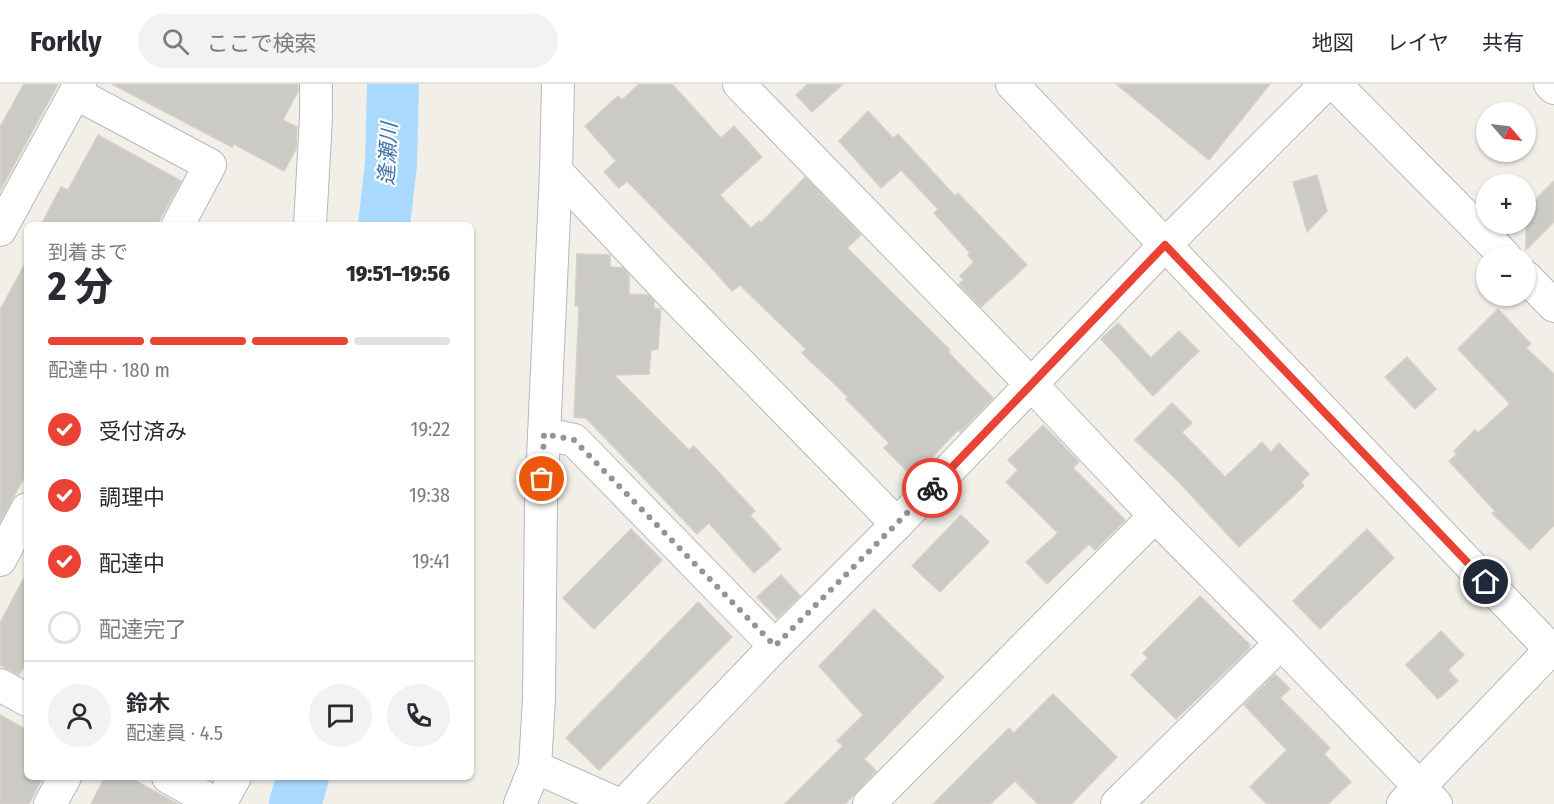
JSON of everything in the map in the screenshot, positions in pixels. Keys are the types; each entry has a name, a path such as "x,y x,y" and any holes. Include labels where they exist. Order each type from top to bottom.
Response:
{"street":[{"path":"310,222 316,84"},
{"path":"520,804 535,767 539,698 541,502 558,84"},
{"path":"739,84 1031,384 1155,516 1281,643 1420,798 1553,649 1012,84"},
{"path":"624,804 1165,245 1326,84"},
{"path":"1335,84 1495,246"},
{"path":"1550,84 1554,88"},
{"path":"0,230 77,88 210,165 180,222"},
{"path":"556,171 665,287 897,524"},
{"path":"1536,287 1554,306"},
{"path":"544,434 574,440 775,646"},
{"path":"0,560 24,515"},
{"path":"869,804 1155,516"},
{"path":"1117,804 1281,643"},
{"path":"0,685 24,698"},
{"path":"535,767 618,804"},
{"path":"50,804 63,780"},
{"path":"174,780 218,804 233,780"}],"building":[{"path":"24,84 58,84 0,191 0,127"},
{"path":"112,84 298,84 298,91 283,120 297,127 296,149 284,171 234,144 232,147"},
{"path":"639,84 672,84 721,138 734,126 762,157 720,195 751,228 759,221 761,223 805,177 861,235 847,248 950,350 948,352 993,398 960,432 958,430 913,477 884,448 889,443 846,399 848,397 802,353 806,349 740,285 732,291 627,181 619,188 604,172 616,161 585,126 618,96 622,100"},
{"path":"808,84 843,84 812,112 796,95"},
{"path":"1116,84 1270,84 1209,160"},
{"path":"868,111 893,138 898,134 955,196 958,193 1027,265 981,307 959,284 964,280 960,276 974,262 968,255 970,253 934,213 938,209 901,170 881,188 839,141"},
{"path":"98,135 181,181 159,222 43,222 61,187 68,190"},
{"path":"1317,175 1327,211 1307,232 1293,182"},
{"path":"1554,181 1554,222 1530,246 1526,246 1526,234 1536,234 1536,199"},
{"path":"577,254 610,255 610,267 623,268 629,275 629,294 648,295 654,301 654,308 661,309 658,349 651,350 649,374 614,375 689,450 694,446 755,511 750,515 781,549 754,573 709,523 697,534 586,418 574,417 579,306 575,306"},
{"path":"24,266 24,478 0,522 0,310"},
{"path":"1498,309 1531,344 1526,348 1554,374 1554,525 1530,550 1492,513 1495,511 1449,461 1457,454 1454,451 1475,430 1478,433 1510,404 1458,349"},
{"path":"1118,323 1151,358 1179,331 1199,351 1153,396 1101,339"},
{"path":"1407,357 1436,389 1415,409 1385,377"},
{"path":"1172,403 1192,423 1182,432 1225,477 1262,442 1271,452 1279,443 1309,474 1301,482 1304,486 1239,547 1178,481 1135,440"},
{"path":"1043,425 1079,462 1073,468 1125,520 1095,550 1089,544 1047,584 1026,562 1058,533 1006,482 1018,470 1008,460"},
{"path":"961,515 989,542 940,592 912,566"},
{"path":"631,529 662,560 594,629 563,598"},
{"path":"1367,529 1394,558 1320,629 1293,601"},
{"path":"781,575 800,596 777,618 757,597"},
{"path":"24,578 24,666 19,675 0,665 0,623"},
{"path":"1200,596 1250,645 1248,646 1250,648 1176,719 1131,675 1148,658 1143,653"},
{"path":"698,602 732,637 599,770 566,738"},
{"path":"874,609 944,677 864,759 876,771 845,804 785,804 843,746 837,741 863,715 819,666"},
{"path":"1441,631 1464,655 1448,670 1458,681 1438,699 1406,665"},
{"path":"1275,674 1290,689 1280,698 1330,748 1324,754 1351,782 1328,804 1267,804 1250,787 1287,750 1244,705"},
{"path":"1053,694 1117,757 1071,804 1038,804 1015,781 990,804 933,804 1009,728 1014,733"},
{"path":"0,715 24,728 24,780 41,780 29,804 0,804"},
{"path":"103,780 134,780 178,804 91,804"}],"waterway":[{"name":"逢瀬川","path":"384,222 391,164 393,84"},
{"name":"逢瀬川","path":"295,804 302,780"}],"way so far":[{"path":"542,479 544,434 574,440 775,646 932,488"}],"route":[{"path":"932,488 1165,245 1486,582"}]}
